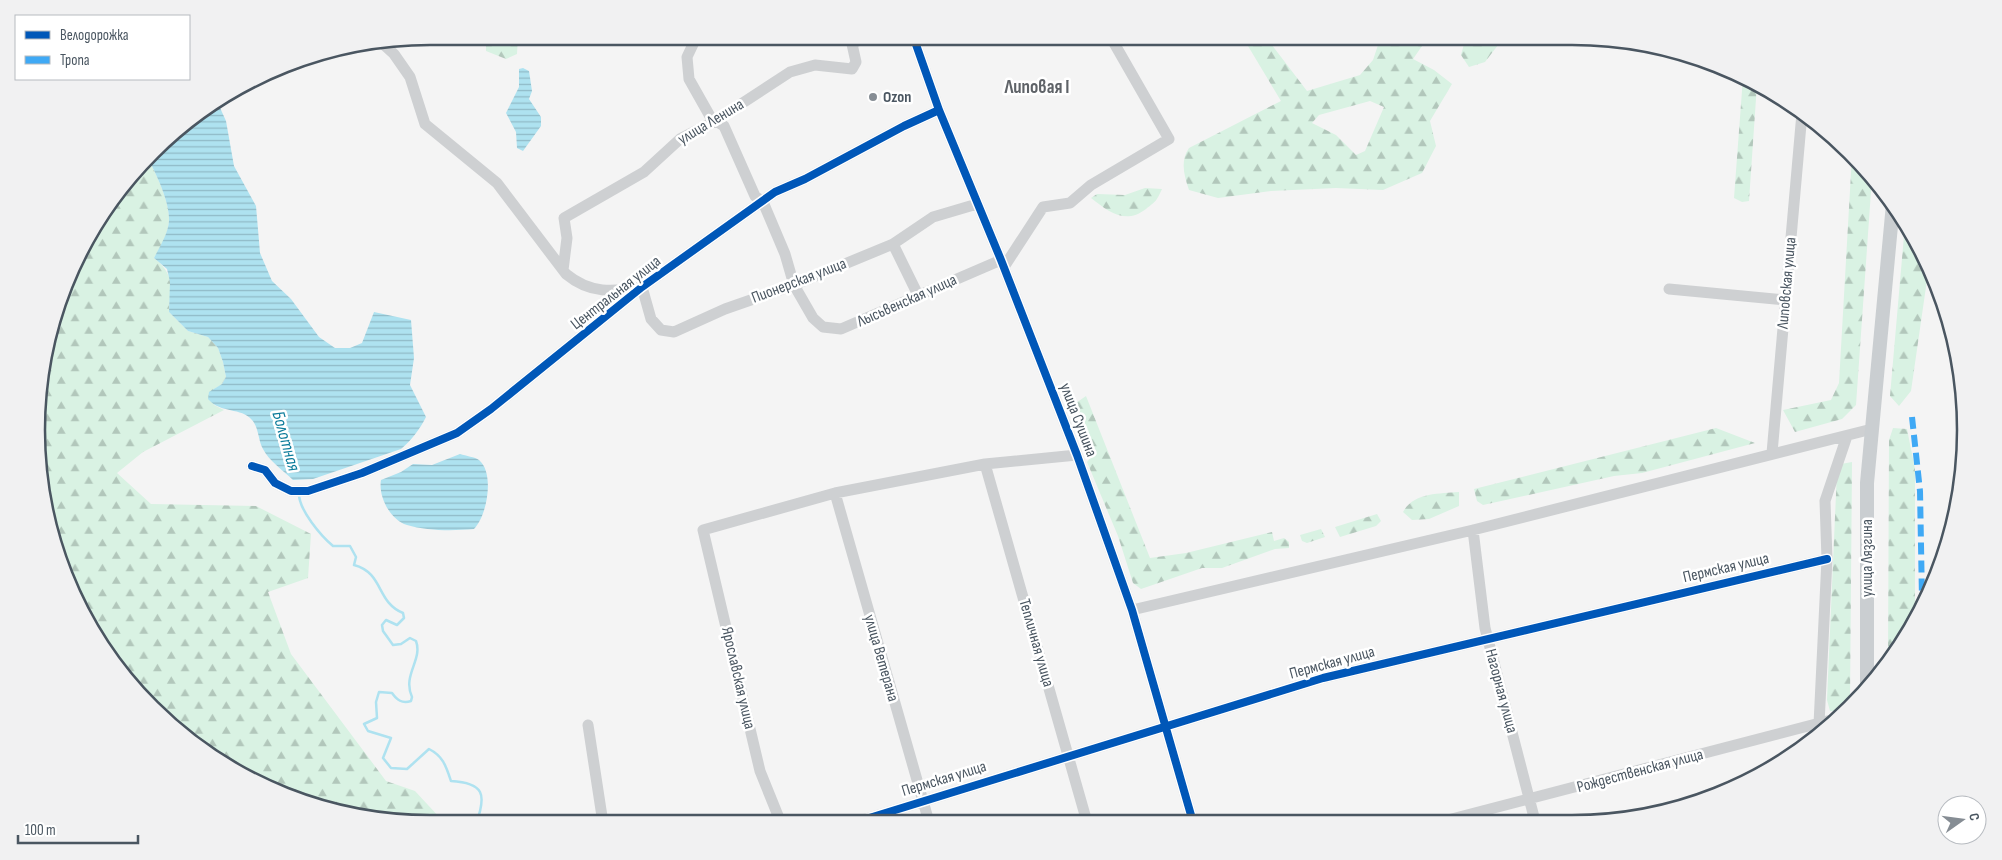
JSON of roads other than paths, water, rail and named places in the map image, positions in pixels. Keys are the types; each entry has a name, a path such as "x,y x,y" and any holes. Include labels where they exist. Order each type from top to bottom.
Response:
{"main road":[{"name":"улица Лязгина","path":"1867,676 1867,483 1892,216"}],"street":[{"path":"693,45 687,57 689,78 711,118 724,126 754,196 763,202 785,254 794,285"},
{"name":"улица Ленина","path":"563,270 567,238 564,218 644,172 680,139 715,121 790,72 816,65 852,69 856,62 852,45"},
{"name":"улица Сушина","path":"915,45 939,110 1003,263 1077,455 1132,610 1191,815"},
{"path":"1003,263 1043,207 1070,203 1091,185 1169,139 1115,45"},
{"name":"Центральная улица","path":"387,47 394,54 410,77 425,124 497,183 563,270 579,285 598,290 624,290 642,287"},
{"name":"Центральная улица","path":"252,466 265,470 276,483 291,491 308,491 371,470 457,433 534,375 642,287 763,202 774,192 805,179 904,126 939,110"},
{"name":"Липовская улица","path":"1772,453 1801,121"},
{"name":"Пионерская улица","path":"642,287 651,319 661,330 674,332 725,309 794,285 893,244 934,217 977,204"},
{"path":"893,244 918,295"},
{"name":"Лысьвенская улица","path":"794,285 813,318 823,327 841,329 918,295 1003,263"},
{"path":"1669,289 1786,300"},
{"path":"1132,610 1473,530 1872,429"},
{"path":"1819,724 1827,559 1825,501 1847,436"},
{"path":"834,493 985,464 1077,455"},
{"name":"Тепличная улица","path":"985,464 1085,815"},
{"name":"Ярославская улица","path":"778,815 760,771 703,530 834,493"},
{"name":"улица Ветерана","path":"834,493 927,815"},
{"name":"Нагорная улица","path":"1473,530 1487,638 1533,815"},
{"name":"Пермская улица","path":"875,815 1166,728 1236,703 1323,678 1827,559"},
{"name":"Рождественская улица","path":"1468,815 1819,724"},
{"path":"588,725 602,815"}],"water":[{"path":"523,68 529,71 532,91 529,99 541,117 541,126 523,151 517,148 516,132 506,113 519,87 519,69"},
{"path":"220,108 226,121 234,166 256,206 260,253 272,281 291,299 319,337 335,348 350,348 362,343 374,312 411,320 414,358 410,385 426,417 415,434 401,449 313,479 293,480 265,453 252,420 242,413 219,407 208,399 209,392 222,384 226,377 223,362 218,348 208,337 188,331 169,312 170,282 167,269 154,258 167,231 169,221 167,206 151,165 158,158 176,141"},
{"path":"460,454 479,460 487,474 486,505 479,523 474,529 423,528 407,525 395,518 383,500 381,480 401,472 413,464 432,465"}],"waterway":[{"name":"Болотная","path":"299,494 307,515 323,536 333,546 350,546 356,557 354,565 371,574 388,602 403,613 404,618 397,625 386,620 382,625 383,631 393,645 401,644 410,638 416,641 417,655 409,682 411,701 402,702 392,693 379,692 376,702 377,718 364,724 368,731 391,738 383,758 391,768 407,769 429,749 441,758 451,781 470,784 480,792 482,798 479,815"}],"place":[{"name":"Ozon","path":"873,97"}],"district":[{"name":"Липовая I","path":"1037,87"}]}
